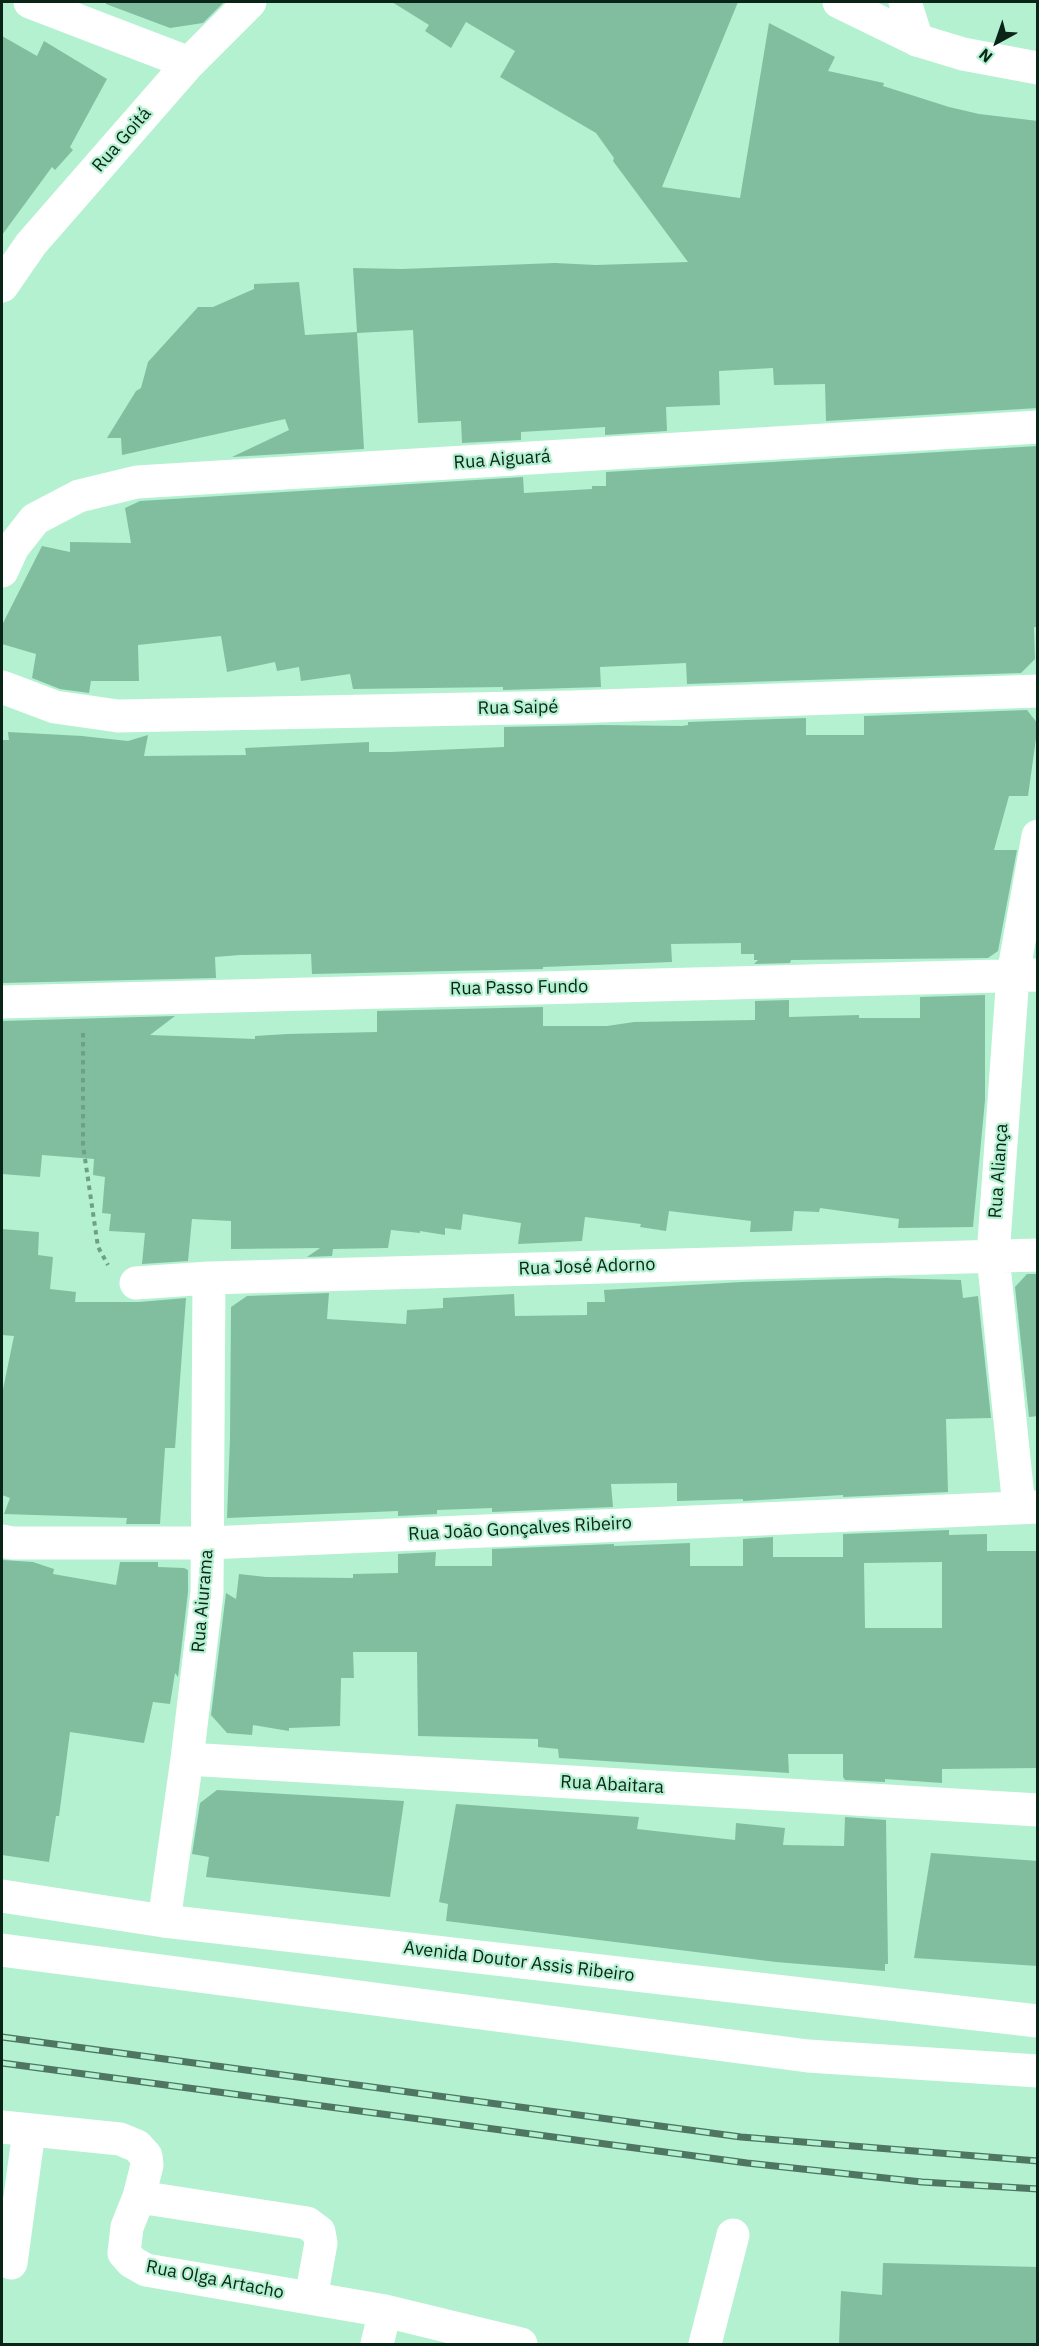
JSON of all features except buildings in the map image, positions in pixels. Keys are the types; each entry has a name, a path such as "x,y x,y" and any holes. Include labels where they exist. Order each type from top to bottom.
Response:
{"street":[{"path":"30,2 189,63"},
{"name":"Rua Goitá","path":"2,286 31,244 189,63 250,2"},
{"path":"839,2 917,40 963,54 1038,68"},
{"path":"904,2 917,40"},
{"name":"Rua Aiguará","path":"2,571 13,547 35,519 79,496 137,482 1038,427"},
{"name":"Rua Saipé","path":"2,687 55,706 118,716 571,707 1038,691"},
{"name":"Rua Aliança","path":"1028,1507 993,1256 1025,975 1038,836"},
{"name":"Rua Passo Fundo","path":"2,1002 1025,975"},
{"name":"Rua José Adorno","path":"136,1283 209,1278 1038,1255"},
{"name":"Rua Aiurama","path":"164,1921 207,1593 209,1278"},
{"name":"Rua João Gonçalves Ribeiro","path":"2,1541 12,1543 208,1543 1028,1507"},
{"name":"Rua Abaitara","path":"187,1759 1038,1810"},
{"name":"Avenida Doutor Assis Ribeiro","path":"2,1896 164,1921 1038,2021"},
{"path":"2,1950 808,2056 1038,2071"},
{"path":"11,2263 15,2129"},
{"name":"Rua Olga Artacho","path":"15,2129 130,2142 146,2156 147,2165 139,2197 124,2241 124,2253 132,2262 146,2270 385,2311 521,2344"},
{"path":"139,2197 307,2223 319,2232 321,2243 311,2298"},
{"path":"705,2344 733,2235"},
{"path":"377,2344 385,2311"}],"path":[{"path":"83,999 83,1145 98,1247 111,1270 136,1283"}],"railway":[{"path":"2,2037 741,2137 1038,2161"},
{"path":"2,2063 747,2163 922,2182 1038,2189"}]}
